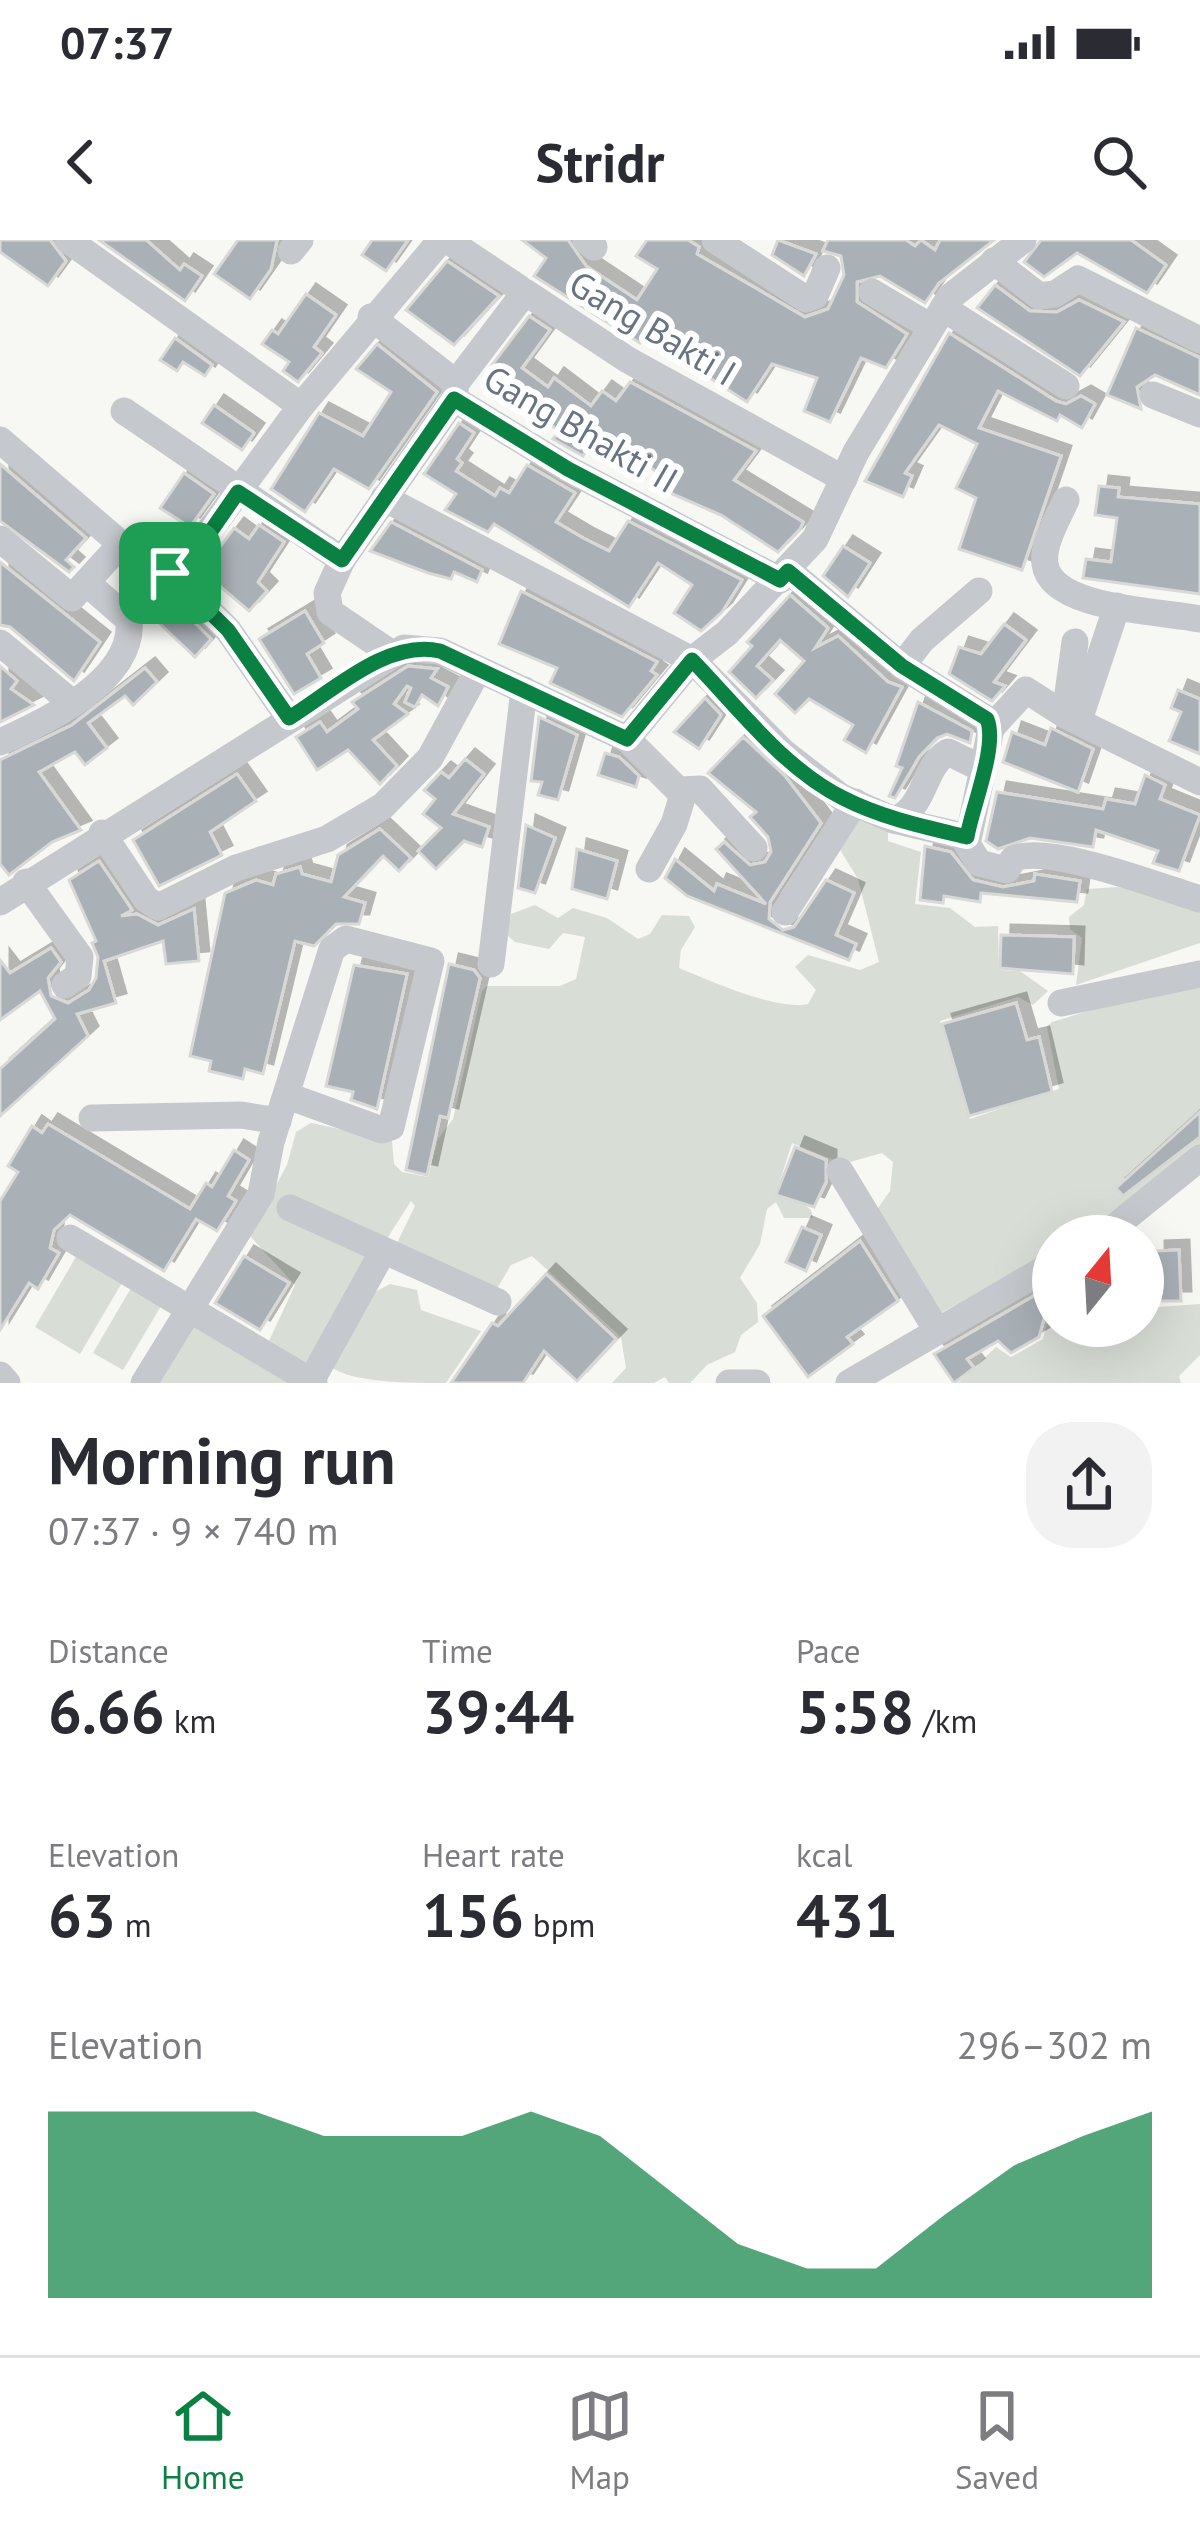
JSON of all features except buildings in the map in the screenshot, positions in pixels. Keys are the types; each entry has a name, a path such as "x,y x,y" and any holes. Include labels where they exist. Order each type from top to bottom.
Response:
{"street":[{"path":"68,240 301,406"},
{"path":"715,240 806,298 814,296 827,268"},
{"path":"627,739 692,660 784,576 815,539 844,479 937,318 994,261 1023,240"},
{"path":"170,573 193,557 301,406 436,242 519,288"},
{"path":"994,261 1039,296 1055,294 1078,279 1200,340"},
{"name":"Gang Bakti I","path":"455,391 525,292 628,360 844,479"},
{"path":"872,292 937,318 1066,386"},
{"name":"Gang Bhakti II","path":"371,317 455,391 568,469 784,576 902,666 973,709 991,728"},
{"path":"392,655 330,612 327,593 342,560 455,391"},
{"path":"1153,395 1200,414"},
{"path":"124,411 342,560"},
{"path":"0,440 146,568 170,573 228,630 289,718"},
{"path":"385,498 692,660 782,752 855,802 894,820 967,837"},
{"path":"1066,500 1044,560 1051,581 1064,592 1118,606 1200,619"},
{"path":"0,539 65,596 77,596 121,544"},
{"path":"0,742 71,703 114,666 129,620 88,584"},
{"path":"902,666 922,640 979,591"},
{"path":"1074,713 1118,606"},
{"path":"1074,713 1075,642"},
{"path":"0,643 71,703"},
{"path":"0,902 289,718 392,655 418,646 627,739 647,763 682,790 700,789 754,848"},
{"path":"102,833 146,899 158,907 236,868 327,839 383,806 430,758 478,670"},
{"path":"490,964 524,690"},
{"path":"1200,782 1026,690 991,728 967,837 971,858 1001,870 1024,854 1082,864 1200,898"},
{"path":"894,820 909,812 935,762 948,752 983,769"},
{"path":"649,869 674,824 682,790"},
{"path":"785,912 855,802"},
{"path":"26,882 80,957 79,976 65,985"},
{"path":"92,1118 241,1115 283,1108 382,1130 391,1127 431,961 346,939 339,942 283,1108 262,1194 144,1383"},
{"path":"1061,1003 1200,974"},
{"path":"1128,1215 1200,1158"},
{"path":"840,1171 936,1329"},
{"path":"290,1208 498,1302"},
{"path":"70,1238 312,1382 382,1253"},
{"path":"849,1383 1032,1276"},
{"path":"0,1375 7,1383"},
{"path":"729,1383 757,1383"}],"shaded area":[{"path":"848,816 888,822 888,841 921,852 915,904 950,908 975,927 998,926 999,970 1020,971 1048,991 1033,1005 1018,997 940,1021 970,1119 1059,1089 1047,1027 1052,1022 1150,992 1200,986 1200,1145 1107,1215 1032,1215 1032,1263 939,1314 875,1212 890,1191 893,1162 882,1153 843,1164 792,1143 779,1184 811,1210 813,1218 784,1218 776,1202 767,1209 760,1244 740,1278 757,1303 758,1322 741,1335 735,1352 707,1365 690,1383 669,1383 665,1377 654,1383 612,1383 626,1368 621,1337 532,1256 511,1265 495,1292 395,1247 415,1206 411,1201 307,1364 269,1341 295,1285 249,1235 287,1165 296,1132 311,1123 392,1140 394,1164 402,1172 428,1177 438,1139 453,1119 482,991 487,986 560,986 576,979 585,937 563,933 549,949 515,942 505,933 511,914 535,905 558,918 573,908 607,918 638,939 650,934 662,915 689,916 695,927 681,950 679,968 762,999 808,1004 816,990 795,967 808,955 860,970 879,962 858,879 839,848"},
{"path":"1118,887 1200,904 1200,943 1076,985 1082,938 1070,929 1069,917 1084,905 1087,889"},
{"path":"80,1250 126,1276 80,1354 35,1327"},
{"path":"390,1284 417,1290 421,1310 481,1331 446,1383 368,1379 331,1367 375,1292"},
{"path":"131,1288 161,1306 123,1370 93,1353"},
{"path":"1200,1304 1200,1355 1179,1376 1181,1383 958,1383 996,1347 1011,1357 1032,1345 1164,1347 1164,1307"},
{"path":"196,1325 298,1383 159,1383"}],"route":[{"path":"454,399 568,469 780,580 788,571 860,626 902,666 987,719 991,728 967,837 894,820 842,797 782,752 692,660 627,739 440,651 418,646 404,648 289,718 228,630 170,573 193,557 238,492 342,560 454,399"}]}
